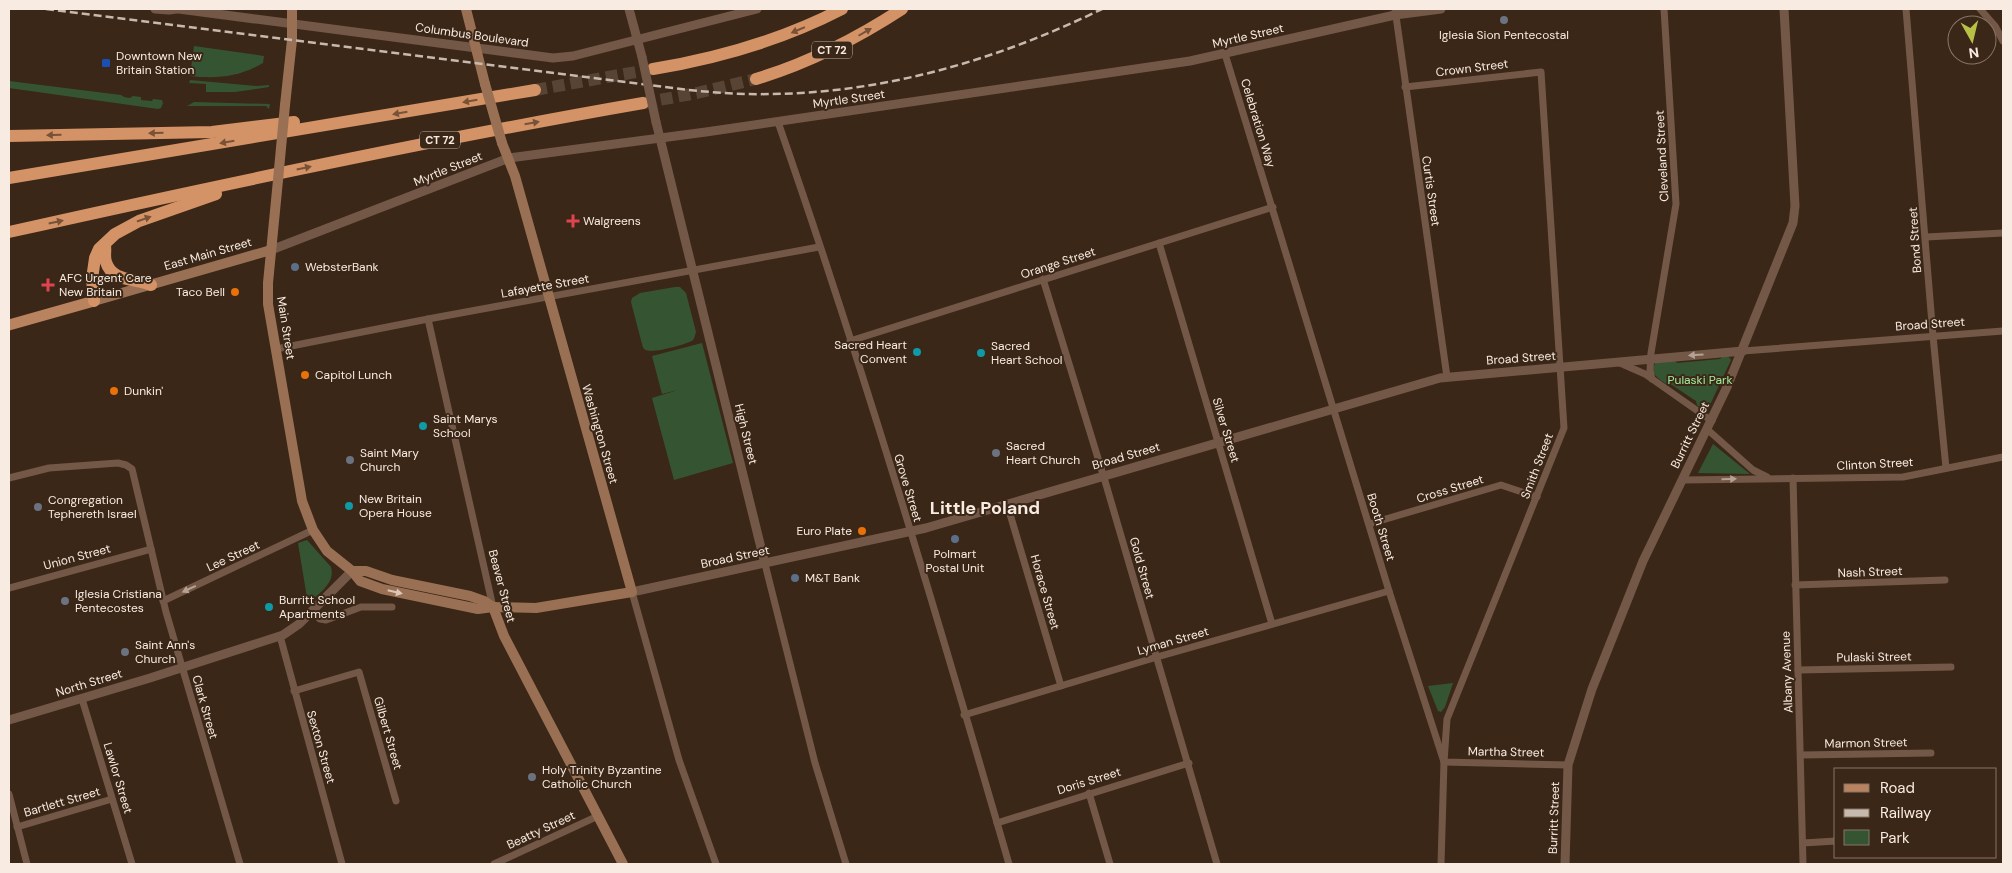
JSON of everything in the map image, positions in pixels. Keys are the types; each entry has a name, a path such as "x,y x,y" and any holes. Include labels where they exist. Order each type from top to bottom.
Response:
{"highway":[{"name":"CT 72","path":"653,69 710,59 755,46 802,29 842,9"},
{"name":"CT 72","path":"756,78 790,68 828,51 863,33 902,9"},
{"path":"9,178 535,90"},
{"name":"CT 72","path":"9,232 430,142 642,103"},
{"path":"9,136 212,132 327,118 361,119"},
{"path":"94,301 93,264 98,251 118,231 129,225 215,194 239,182"},
{"path":"105,246 106,261 111,272 122,278 151,285"}],"main road":[{"name":"Main Street","path":"292,9 286,106 268,296 301,493 312,530 327,551 363,582 386,590 472,608 493,607"},
{"name":"Washington Street","path":"466,9 485,84 502,142 515,176 632,592"},
{"name":"East Main Street","path":"9,325 271,250"},
{"name":"Broad Street","path":"493,607 536,608 632,592"},
{"name":"Beaver Street","path":"493,607 504,636 623,864"}],"street":[{"name":"Columbus Boulevard","path":"155,9 178,9 559,58 757,9"},
{"name":"High Street","path":"629,9 812,752 846,864"},
{"name":"Myrtle Street","path":"271,250 508,159 660,139 1190,61 1395,12 1441,9"},
{"name":"Cleveland Street","path":"1650,359 1676,206 1664,9"},
{"name":"Burritt Street","path":"1564,864 1568,764 1592,689 1636,578 1682,480 1708,430 1743,351 1789,236 1795,216 1784,9"},
{"name":"Bond Street","path":"1906,9 1946,468"},
{"path":"1980,9 1995,26 2003,41"},
{"name":"Curtis Street","path":"1395,12 1404,87 1447,377"},
{"name":"Celebration Way","path":"1225,54 1270,199"},
{"name":"Crown Street","path":"1404,87 1541,72"},
{"name":"Smith Street","path":"1444,762 1447,719 1564,428 1541,72"},
{"name":"Grove Street","path":"778,122 910,532 1009,864"},
{"name":"Booth Street","path":"1270,199 1388,591 1444,762 1441,864"},
{"name":"Orange Street","path":"850,341 1273,207"},
{"path":"1926,238 2003,233"},
{"name":"Silver Street","path":"1159,243 1272,624"},
{"name":"Lafayette Street","path":"276,349 819,247"},
{"name":"Gold Street","path":"1043,279 1189,763 1217,864"},
{"name":"Beaver Street","path":"428,319 493,607"},
{"name":"Broad Street","path":"632,592 910,532 1447,377 1743,351 2003,331"},
{"path":"1650,359 1652,379"},
{"name":"Broad Street","path":"1620,363 1652,379 1712,421"},
{"name":"Clinton Street","path":"1708,430 1757,473 1777,478"},
{"name":"Clinton Street","path":"1682,480 1903,477 2003,457"},
{"name":"Clark Street","path":"9,478 58,467 115,462 131,468 135,475 163,601 240,864"},
{"name":"Albany Avenue","path":"1793,478 1803,864"},
{"name":"Cross Street","path":"1369,524 1501,485 1537,497"},
{"name":"Horace Street","path":"1007,504 1061,686"},
{"name":"Lee Street","path":"163,601 312,530"},
{"name":"Union Street","path":"9,588 151,549"},
{"name":"North Street","path":"9,720 82,699 280,636 296,626 312,612 352,572"},
{"name":"Nash Street","path":"1795,585 1945,580"},
{"name":"Lyman Street","path":"964,715 1388,591"},
{"name":"Washington Street","path":"632,592 679,760 716,864"},
{"path":"312,612 320,619 326,620 359,607 392,607"},
{"name":"Sexton Street","path":"280,636 342,864"},
{"name":"Pulaski Street","path":"1798,670 1951,667"},
{"name":"Gilbert Street","path":"294,691 359,672 396,801"},
{"name":"Lawlor Street","path":"82,699 132,864"},
{"name":"Marmon Street","path":"1801,756 1931,753"},
{"name":"Martha Street","path":"1444,762 1568,764"},
{"name":"Doris Street","path":"997,823 1189,763"},
{"path":"1089,793 1110,864"},
{"path":"9,794 27,864"},
{"name":"Bartlett Street","path":"17,826 112,799"},
{"name":"Beatty Street","path":"494,864 598,816"},
{"path":"1803,843 1834,841"}],"green space":[{"path":"194,46 264,56 263,63 254,68 228,76 190,76"},
{"path":"190,80 257,86 269,85 269,87 235,92 206,92 206,84 189,83"},
{"path":"9,81 121,95 130,98 133,96 141,97 141,100 162,100 163,103 161,108 158,109 9,88"},
{"path":"194,102 270,104 269,109 266,106 187,106"},
{"path":"680,287 686,293 696,332 694,338 690,342 670,348 655,351 645,350 631,302 632,298 640,293"},
{"path":"702,343 733,463 674,480 652,398 678,390 662,394 652,356"},
{"name":"Pulaski Park","path":"1723,356 1728,356 1731,360 1706,411 1697,405 1696,401 1658,378 1653,369 1656,362 1674,359 1677,363 1720,359"},
{"path":"1713,444 1750,474 1698,473"},
{"path":"307,540 331,567 332,573 329,583 308,604 298,543"},
{"path":"1453,683 1445,707 1441,712 1438,711 1428,686"}],"tunnel":[{"path":"535,90 653,69"},
{"path":"643,103 756,79"}],"railway":[{"path":"46,9 671,88 756,94 813,92 856,87 899,80 941,70 1023,43 1102,9"}],"place":[{"name":"Iglesia Sion Pentecostal","path":"1504,20"},
{"name":"Downtown New Britain Station","path":"106,63"},
{"name":"Walgreens","path":"573,221"},
{"name":"WebsterBank","path":"295,267"},
{"name":"AFC Urgent Care New Britain","path":"48,285"},
{"name":"Taco Bell","path":"235,292"},
{"name":"Sacred Heart Convent","path":"917,352"},
{"name":"Sacred Heart School","path":"981,353"},
{"name":"Capitol Lunch","path":"305,375"},
{"name":"Dunkin'","path":"114,391"},
{"name":"Saint Marys School","path":"423,426"},
{"name":"Sacred Heart Church","path":"996,453"},
{"name":"Saint Mary Church","path":"350,460"},
{"name":"New Britain Opera House","path":"349,506"},
{"name":"Congregation Tephereth Israel","path":"38,507"},
{"name":"Euro Plate","path":"862,531"},
{"name":"Polmart Postal Unit","path":"955,539"},
{"name":"M&T Bank","path":"795,578"},
{"name":"Iglesia Cristiana Pentecostes","path":"65,601"},
{"name":"Burritt School Apartments","path":"269,607"},
{"name":"Saint Ann's Church","path":"125,652"},
{"name":"Holy Trinity Byzantine Catholic Church","path":"532,777"}],"district":[{"name":"Little Poland","path":"985,508"}]}
